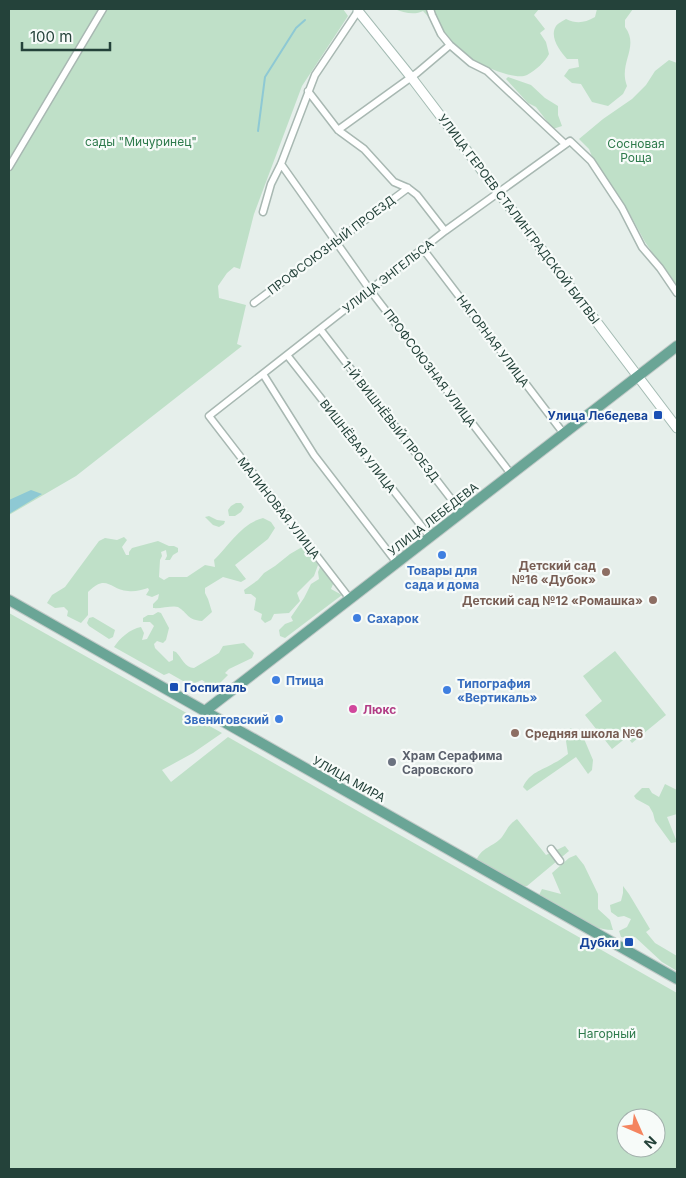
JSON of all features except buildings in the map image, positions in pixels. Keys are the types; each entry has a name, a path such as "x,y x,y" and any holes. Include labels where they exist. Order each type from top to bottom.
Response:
{"main road":[{"name":"УЛИЦА ЛЕБЕДЕВА","path":"205,712 677,346"},
{"name":"УЛИЦА МИРА","path":"9,600 677,978"}],"street":[{"path":"9,167 103,9"},
{"path":"430,9 441,34 450,46 471,63 487,72 591,161 622,208 642,247 660,268 677,293"},
{"path":"263,212 271,184 315,75 358,10"},
{"name":"УЛИЦА ГЕРОЕВ СТАЛИНГРАДСКОЙ БИТВЫ","path":"358,10 499,192 677,428"},
{"path":"338,130 450,46"},
{"path":"308,91 338,130 364,148 394,182 418,195 445,231"},
{"name":"УЛИЦА ЭНГЕЛЬСА","path":"209,416 445,231 568,143"},
{"name":"ПРОФСОЮЗНАЯ УЛИЦА","path":"280,164 370,290 511,474"},
{"name":"ПРОФСОЮЗНЫЙ ПРОЕЗД","path":"254,303 408,188"},
{"name":"НАГОРНАЯ УЛИЦА","path":"423,248 564,434"},
{"name":"1-Й ВИШНЁВЫЙ ПРОЕЗД","path":"320,329 462,513"},
{"name":"ВИШНЁВАЯ УЛИЦА","path":"287,355 430,537"},
{"path":"263,374 314,455 397,563"},
{"name":"МАЛИНОВАЯ УЛИЦА","path":"209,416 350,599"},
{"path":"551,849 560,861"}],"green space":[{"name":"сады \"Мичуринец\"","path":"9,9 343,9 348,16 302,86 254,214 240,269 234,267 218,286 219,298 246,305 237,344 242,346 76,476 9,515"},
{"path":"394,9 539,9 534,15 545,29 540,33 546,42 549,54 540,66 527,75 514,76 505,74 466,56 423,11 412,13"},
{"path":"597,9 633,9 625,20 625,27 630,41 625,70 627,86 623,94 608,106 592,102 581,84 572,83 564,76 569,69 579,67 578,59 567,59 556,44 554,35 556,26 561,22 566,19 574,22 587,21 595,17"},
{"name":"Сосновая Роща","path":"669,60 677,63 677,288 645,242 626,207 593,159 589,149 579,139 603,119 632,99 646,85 655,71"},
{"path":"508,77 531,85 545,98 558,106 558,115 562,126 553,129 536,107 528,103 506,79"},
{"path":"236,503 241,503 244,507 235,516 229,516 228,510"},
{"path":"209,516 225,521 224,524 219,527 213,525 205,517"},
{"path":"263,518 271,522 275,528 268,539 235,565 246,579 241,582 223,577 205,588 212,612 202,621 190,618 178,607 153,608 153,604 158,599 159,594 152,597 146,595 149,590 148,588 131,591 122,590 104,583 94,586 88,592 88,615 81,623 67,616 68,611 64,607 55,608 47,603 52,595 65,587 99,541 105,538 117,540 124,537 127,540 122,547 126,555 129,555 132,548 158,541 178,548 178,552 170,560 165,560 167,556 166,550 161,552 159,577 164,580 169,577 187,577 205,565 215,567 214,560 236,535 255,521"},
{"path":"302,547 307,549 318,565 314,576 297,593 300,601 289,613 274,614 271,620 265,623 261,619 262,614 254,610 256,598 251,594 245,594 244,590 264,573"},
{"path":"321,565 330,576 333,584 331,589 342,595 285,638 280,636 279,630 285,624 293,621 291,617 311,584 319,579 318,572"},
{"path":"158,612 161,613 169,628 166,640 163,643 157,641 154,644 155,648 169,662 173,660 173,651 176,652 186,665 194,668 219,653 223,646 244,643 254,653 252,658 229,669 225,673 228,675 209,694 200,692 199,688 205,682 202,680 190,685 169,673 164,675 114,647 126,634 141,627 144,633 142,640 147,639 154,626 150,622 143,622 143,618"},
{"name":"Нагорный","path":"9,613 222,733 193,753 162,770 171,782 228,737 677,993 677,1169 9,1169"},
{"path":"93,617 115,630 113,637 109,639 89,626 87,623 89,618"},
{"path":"615,651 666,715 632,743 627,737 612,749 585,715 602,701 583,676"},
{"path":"570,728 582,734 593,760 592,770 588,774 576,757 527,791 523,787 529,778 568,754 566,741"},
{"path":"665,784 677,790 677,814 667,817 677,842 671,843 655,821 649,806 634,796 642,788 649,788 652,793 659,797"},
{"path":"517,819 546,855 565,846 569,851 527,886 514,886 476,862 481,853 499,840 509,826"},
{"path":"576,855 584,865 598,894 598,909 610,920 613,930 585,923 564,912 539,895 542,889 561,894 552,873 569,858"},
{"path":"623,886 650,929 646,932 655,943 677,956 677,971 662,962 635,937 630,939 621,937 619,931 627,927 631,919 624,916 618,917 611,912 610,905 621,901"}],"water":[{"path":"31,490 42,494 9,514 9,500"}],"waterway":[{"path":"258,131 265,77 296,28 305,20"}],"place":[{"name":"Улица Лебедева","path":"658,415"},
{"name":"Товары для сада и дома","path":"442,555"},
{"name":"Детский сад №16 «Дубок»","path":"606,572"},
{"name":"Детский сад №12 «Ромашка»","path":"653,600"},
{"name":"Сахарок","path":"357,618"},
{"name":"Птица","path":"276,680"},
{"name":"Госпиталь","path":"174,687"},
{"name":"Типография «Вертикаль»","path":"447,690"},
{"name":"Люкс","path":"353,709"},
{"name":"Звениговский","path":"279,719"},
{"name":"Средняя школа №6","path":"515,733"},
{"name":"Храм Серафима Саровского","path":"392,762"},
{"name":"Дубки","path":"629,942"}]}
